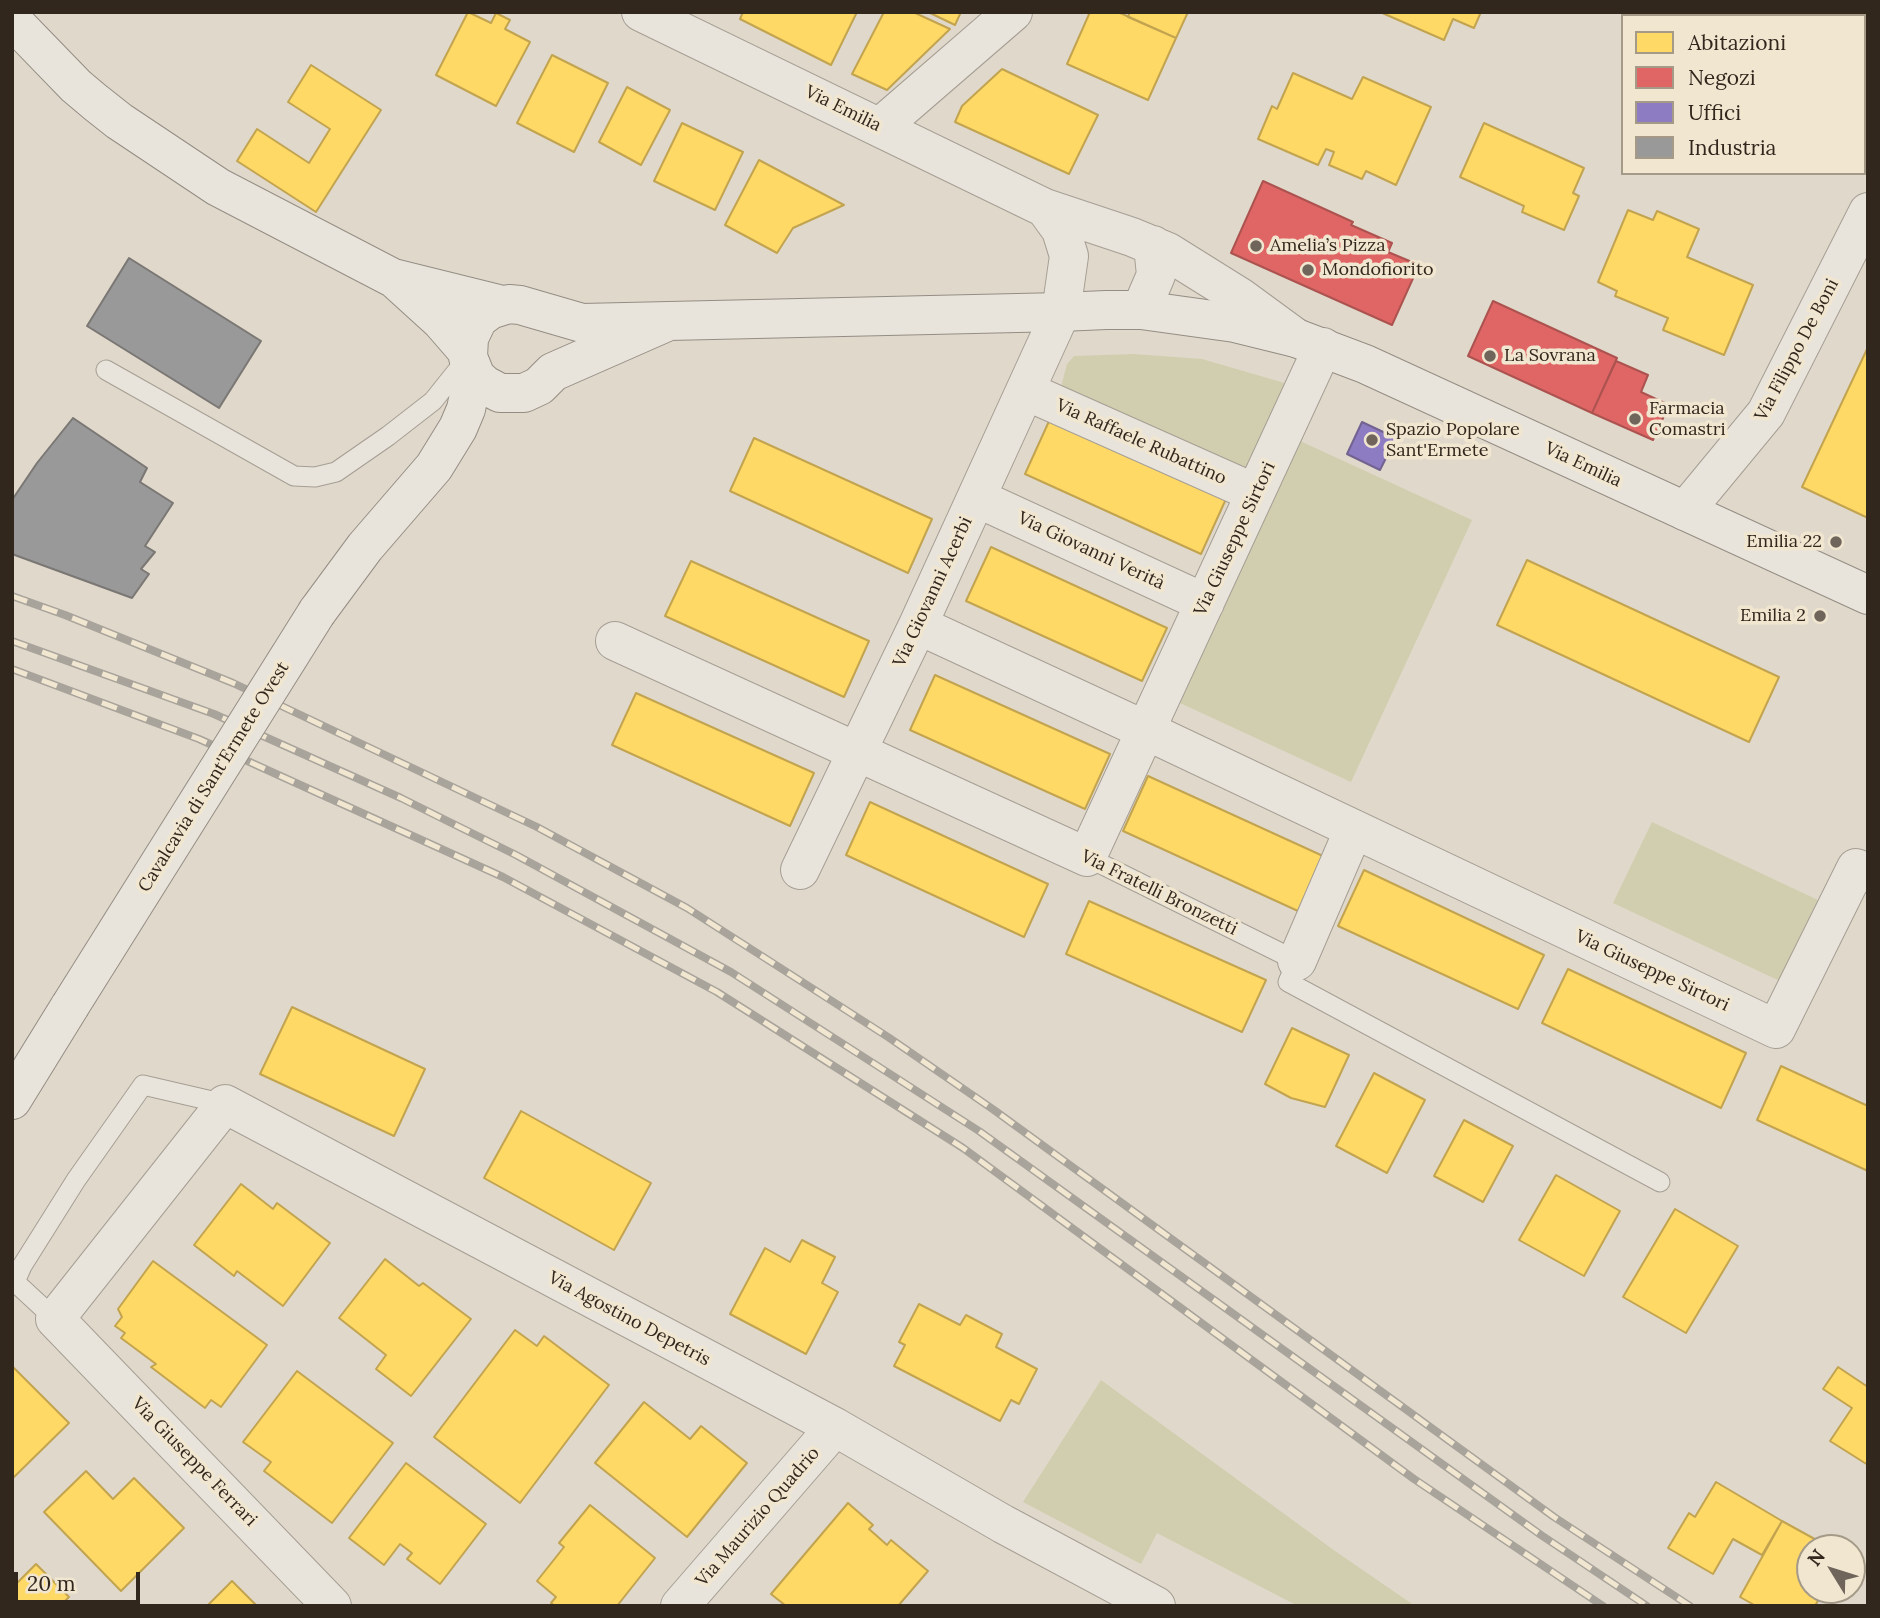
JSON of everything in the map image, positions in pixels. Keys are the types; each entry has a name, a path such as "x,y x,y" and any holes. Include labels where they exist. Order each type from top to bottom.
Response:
{"street":[{"name":"Via Emilia","path":"641,12 1045,208 1153,245 1215,281 1309,343"},
{"path":"880,127 1013,12"},
{"path":"12,20 76,86 119,121 175,160 257,208 393,278 441,321 468,356 476,377 491,389 508,394 539,383"},
{"path":"1045,208 1061,230 1069,256 1061,312"},
{"name":"Via Filippo De Boni","path":"1685,511 1766,413 1868,212"},
{"path":"1141,310 1156,275 1153,245"},
{"name":"Via Emilia","path":"393,278 582,323 1141,310 1235,323 1309,343 1377,369 1868,595"},
{"path":"520,308 549,322 556,338 557,359 539,383 434,467 458,428 466,409 470,390 468,356 472,328 478,319 490,310 520,308"},
{"name":"Via Giovanni Acerbi","path":"800,870 918,625 1061,312"},
{"name":"Via Emilia","path":"539,383 669,321"},
{"name":"Via Giuseppe Sirtori","path":"1087,857 1255,493 1309,343"},
{"name":"Via Raffaele Rubattino","path":"1026,391 1255,493"},
{"name":"Cavalcavia di Sant'Ermete Ovest","path":"12,1100 317,612 365,547 434,467"},
{"name":"Via Giovanni Verità","path":"977,498 1205,603"},
{"name":"Via Giuseppe Sirtori","path":"918,625 1776,1029 1856,868 1868,873"},
{"name":"Via Fratelli Bronzetti","path":"615,641 1087,857"},
{"path":"1297,961 1354,830"},
{"path":"55,1319 225,1104"},
{"name":"Via Agostino Depetris","path":"225,1104 835,1427 1003,1524 1156,1606"},
{"name":"Via Giuseppe Ferrari","path":"55,1319 332,1606"},
{"name":"Via Maurizio Quadrio","path":"680,1606 835,1427"}],"lane":[{"path":"106,370 295,476 314,478 336,472 433,401 468,356"},
{"name":"Via Fratelli Bronzetti","path":"1087,857 1297,961"},
{"path":"1297,961 1288,982 1660,1182"},
{"name":"Via Giuseppe Ferrari","path":"55,1319 15,1282 22,1266 76,1181 143,1085 225,1104"}],"shaded area":[{"path":"1134,354 1202,359 1288,384 1250,469 1060,391 1067,364 1074,356"},
{"path":"1300,441 1472,520 1351,782 1180,703"},
{"path":"1652,822 1820,901 1782,982 1613,903"},
{"path":"1101,1380 1415,1606 1298,1606 1157,1533 1141,1564 1023,1502"}],"building: Abitazioni":[{"path":"468,12 491,23 496,13 510,20 505,29 530,42 496,106 436,75"},
{"path":"743,12 857,12 831,65 740,19"},
{"path":"884,12 913,12 950,29 887,90 852,74"},
{"path":"928,12 961,12 955,25"},
{"path":"1090,12 1118,12 1176,38 1148,100 1067,64"},
{"path":"1130,12 1188,12 1176,38 1128,17"},
{"path":"1380,12 1481,12 1474,28 1453,19 1444,40"},
{"path":"1868,12 1868,27 1866,31 1866,14 1836,14"},
{"path":"552,55 608,83 574,152 517,123"},
{"path":"311,65 381,110 316,212 237,161 257,129 309,163 330,129 288,102"},
{"path":"1002,69 1098,115 1069,174 955,122 962,106"},
{"path":"1293,73 1352,99 1363,77 1431,107 1396,185 1366,171 1362,179 1329,165 1334,152 1326,149 1318,165 1258,139 1272,106 1277,109"},
{"path":"627,87 670,110 641,165 599,142"},
{"path":"682,123 743,152 715,210 654,181"},
{"path":"1484,123 1584,168 1573,193 1579,196 1564,230 1522,212 1524,206 1460,177"},
{"path":"759,160 844,205 793,228 777,253 725,225"},
{"path":"1628,210 1653,220 1657,211 1699,229 1687,257 1753,285 1724,355 1663,330 1668,318 1615,296 1617,291 1598,282"},
{"path":"1868,347 1868,518 1802,487"},
{"path":"1050,419 1226,499 1201,554 1025,474"},
{"path":"754,438 932,519 908,573 730,491"},
{"path":"991,547 1167,628 1142,681 966,601"},
{"path":"1527,560 1779,677 1749,742 1497,625"},
{"path":"691,561 869,641 844,697 665,616"},
{"path":"935,675 1110,754 1085,809 910,730"},
{"path":"636,693 814,773 790,826 612,745"},
{"path":"1148,776 1323,856 1298,911 1123,831"},
{"path":"870,802 1048,884 1024,937 846,855"},
{"path":"1364,870 1544,955 1518,1009 1338,926"},
{"path":"1089,901 1266,980 1242,1032 1066,954"},
{"path":"1568,969 1746,1053 1721,1108 1542,1023"},
{"path":"292,1007 425,1069 394,1136 260,1074"},
{"path":"1292,1028 1349,1055 1325,1107 1291,1098 1265,1084"},
{"path":"1781,1066 1868,1106 1868,1171 1757,1120"},
{"path":"1374,1073 1425,1100 1387,1173 1336,1146"},
{"path":"521,1111 651,1183 614,1250 484,1178"},
{"path":"1464,1120 1513,1146 1483,1202 1434,1176"},
{"path":"1556,1175 1620,1211 1584,1276 1519,1240"},
{"path":"241,1184 273,1209 277,1203 330,1243 283,1306 237,1271 234,1276 194,1245"},
{"path":"1675,1209 1738,1246 1686,1333 1623,1297"},
{"path":"802,1240 835,1257 822,1283 838,1292 806,1354 730,1314 765,1248 790,1262"},
{"path":"385,1259 419,1286 423,1283 471,1319 411,1396 376,1369 386,1355 339,1318"},
{"path":"153,1261 267,1345 221,1407 211,1400 205,1408 151,1367 156,1364 121,1338 125,1333 115,1326 122,1317 118,1309"},
{"path":"919,1304 960,1325 966,1315 1002,1334 996,1347 1037,1369 1019,1404 1011,1400 1000,1421 894,1366 905,1345 899,1342"},
{"path":"515,1330 537,1346 544,1336 609,1385 520,1503 434,1437"},
{"path":"12,1366 69,1423 12,1479"},
{"path":"1838,1367 1868,1387 1868,1465 1830,1441 1852,1408 1823,1389"},
{"path":"297,1371 393,1443 332,1523 264,1471 271,1462 243,1442"},
{"path":"644,1402 690,1439 701,1426 747,1463 687,1537 595,1463"},
{"path":"406,1463 486,1524 440,1584 407,1559 412,1553 400,1544 384,1565 349,1538"},
{"path":"86,1471 113,1499 134,1478 184,1528 121,1591 44,1512"},
{"path":"1716,1482 1782,1521 1762,1555 1733,1539 1713,1574 1668,1548 1689,1513 1695,1517"},
{"path":"848,1503 873,1525 869,1529 887,1545 891,1540 928,1571 898,1606 786,1606 771,1594"},
{"path":"590,1505 655,1558 617,1606 555,1606 551,1603 556,1597 537,1581 564,1547 559,1543"},
{"path":"1782,1521 1806,1534 1796,1534 1796,1604 1816,1604 1815,1606 1756,1606 1740,1597"},
{"path":"36,1564 69,1597 64,1602 67,1606 12,1606 12,1588"},
{"path":"232,1581 257,1606 207,1606"}],"building: Negozi":[{"path":"1263,181 1392,243 1388,252 1419,265 1392,325 1231,253"},
{"path":"1493,301 1617,358 1592,413 1468,356"},
{"path":"1616,361 1648,375 1641,392 1669,405 1653,440 1592,413"}],"building: Uffici":[{"path":"1362,422 1396,438 1380,470 1347,454"}],"building: Industria":[{"path":"129,258 261,341 219,408 87,326"},
{"path":"73,418 147,468 140,482 173,503 145,546 155,552 141,569 149,574 132,598 12,554 12,500"}],"railway":[{"path":"12,596 233,683 537,827 687,908 888,1037 994,1110 1554,1517 1690,1606"},
{"path":"12,641 214,714 401,798 516,855 731,972 979,1131 1541,1535 1647,1606"},
{"path":"12,669 199,739 503,877 717,992 963,1148 1414,1479 1603,1606"}],"place":[{"name":"Amelia’s Pizza","path":"1256,246"},
{"name":"Mondofiorito","path":"1308,270"},
{"name":"La Sovrana","path":"1490,356"},
{"name":"Farmacia Comastri","path":"1635,419"},
{"name":"Spazio Popolare Sant'Ermete","path":"1372,440"},
{"name":"Emilia 22","path":"1836,542"},
{"name":"Emilia 2","path":"1820,616"}]}
